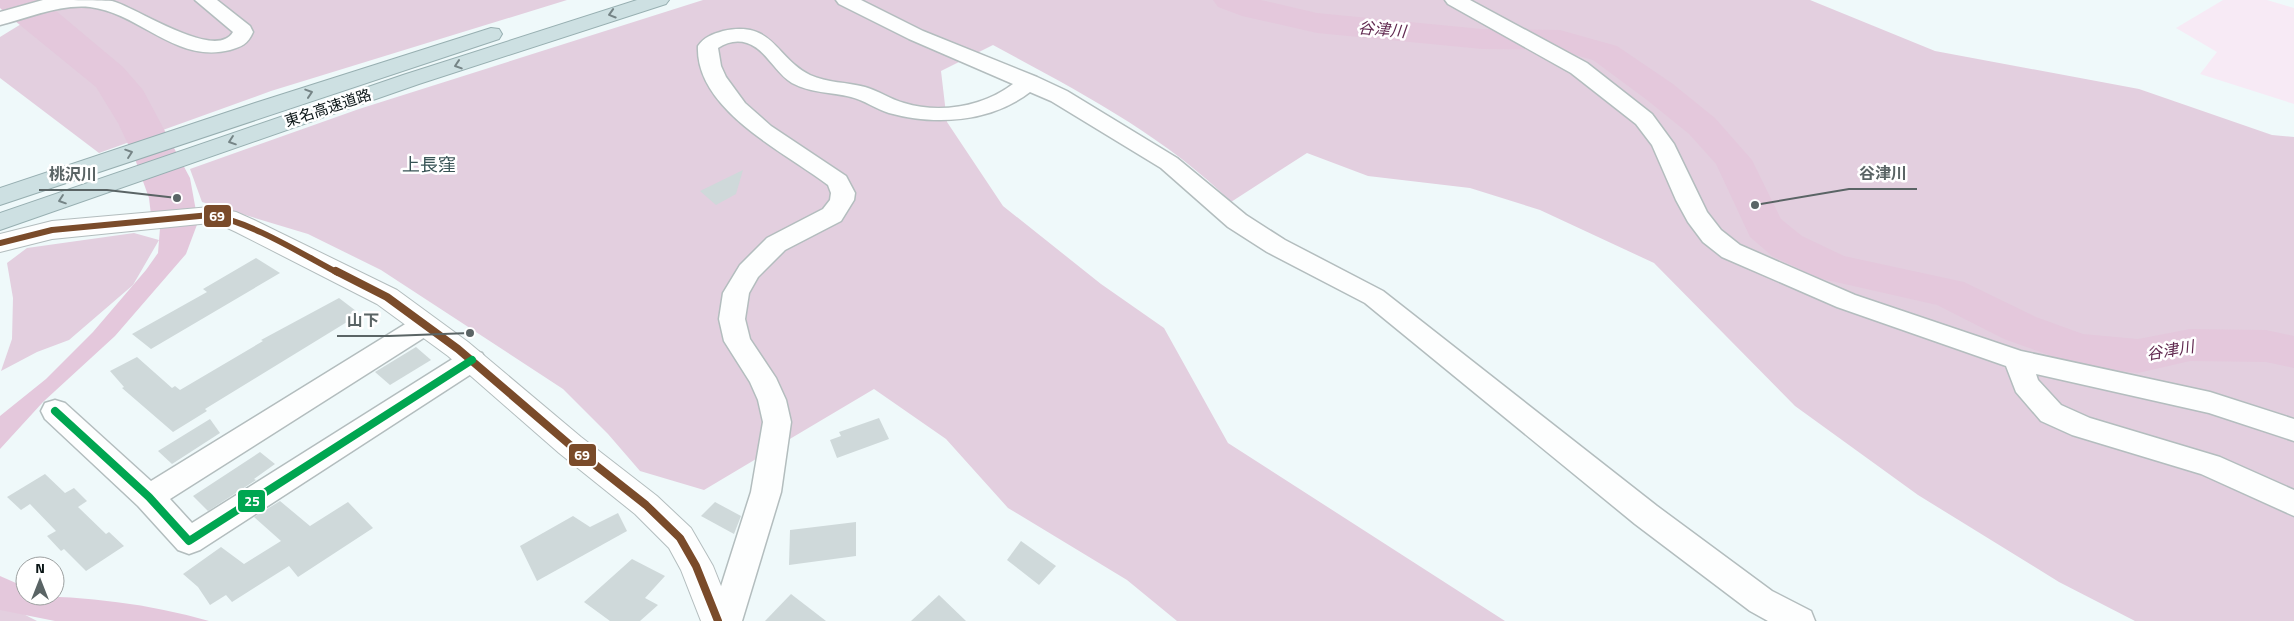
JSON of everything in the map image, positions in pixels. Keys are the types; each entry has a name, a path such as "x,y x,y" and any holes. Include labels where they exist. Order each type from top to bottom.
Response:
{"highway":[{"name":"東名高速道路","path":"0,222 270,116 597,0"},
{"name":"東名高速道路","path":"0,197 659,0"}],"street":[{"path":"1,18 49,5 88,1 128,13 160,31 203,47 224,45 238,39 243,34 243,30 205,0"},
{"path":"846,0 916,35 1060,96 1169,164 1237,221 1276,246 1374,297 1646,515 1761,601 1799,621"},
{"path":"1455,0 1578,68 1644,119 1663,144 1697,216 1712,236 1732,251 1846,302 2018,360 2210,403 2294,430"},
{"path":"726,621 766,492 777,422 772,400 762,378 737,341 732,319 736,293 748,271 776,244 832,215 839,206 843,193 838,181 752,122 723,90 708,62 708,46 713,41 724,37 740,36 758,40 793,74 813,85 858,92 896,108 915,113 962,112 989,105 1019,91 1029,82"},
{"path":"0,243 52,230 210,215 227,218 338,271 387,297 472,360 570,445 646,505 680,538 696,566 718,621"},
{"path":"149,497 424,325"},
{"path":"55,411 149,497 190,541 472,360"},
{"path":"2018,360 2026,385 2051,413 2082,427 2210,465 2294,504"}],"shaded area":[{"path":"0,0 43,0 123,67 143,90 190,178 198,222 186,254 115,336 43,402 0,449 0,416 46,379 93,332 146,270 158,253 160,228 151,215 149,198 135,159 118,123 96,87 4,12 0,8"},
{"path":"56,0 567,0 271,91 99,153 0,78 0,37 57,2"},
{"path":"703,0 1810,0 1935,51 2139,89 2272,135 2294,137 2294,621 2135,621 2059,582 1918,495 1795,406 1654,263 1540,210 1470,188 1368,176 1307,153 1231,202 1177,156 1118,115 993,45 941,71 947,122 1003,206 1101,284 1164,328 1228,443 1505,621 1177,621 1127,580 1008,508 946,439 874,389 704,490 640,471 608,434 563,389 381,270 308,234 202,202 190,169 359,109"},
{"path":"2223,0 2267,0 2294,8 2294,104 2200,74 2217,52 2176,28"},
{"path":"134,233 159,240 133,285 69,340 37,352 1,371 12,339 13,298 7,263 27,248"},
{"path":"0,576 15,583 15,606 65,606 65,597 94,599 164,610 209,621 55,621 0,610"},
{"path":"0,602 37,621 0,621"}],"building":[{"path":"743,170 736,194 716,205 700,191"},
{"path":"256,258 280,273 151,349 132,334 207,292 203,289"},
{"path":"339,298 360,314 205,409 207,411 173,432 122,388 124,387 110,371 137,357 172,388 175,386 180,390 263,341 261,340"},
{"path":"416,347 431,360 390,385 375,372"},
{"path":"879,418 889,439 837,458 830,440 841,436 839,432"},
{"path":"210,419 220,433 172,464 158,451"},
{"path":"260,452 275,464 254,479 256,480 208,511 193,496"},
{"path":"45,474 65,493 74,488 87,501 78,507 106,534 109,532 124,546 86,571 64,549 61,551 47,536 56,531 30,504 21,510 7,497"},
{"path":"280,501 310,526 348,502 373,528 298,577 289,566 232,602 226,595 210,605 198,587 183,574 221,547 244,564 281,541 254,517"},
{"path":"715,502 741,516 734,534 701,516"},
{"path":"618,513 627,531 537,581 520,546 573,516 590,527"},
{"path":"856,522 856,556 789,565 790,530"},
{"path":"1021,541 1056,566 1039,585 1007,560"},
{"path":"632,559 665,576 645,598 658,605 640,621 610,621 584,602"},
{"path":"791,594 826,621 765,621"},
{"path":"939,595 966,621 911,621"}],"waterway":[{"name":"谷津川","path":"1230,0 1254,9 1317,23 1482,39 1560,40 1605,53 1660,92 1702,126 1733,160 1764,227 1787,246 1833,268 1949,293 2020,328 2079,350 2138,356 2190,345 2266,346 2294,352"}],"transit line":[{"name":"69","path":"0,243 52,230 210,215 227,218 245,226 387,297 458,349 570,445 646,505 680,538 696,566 718,621"},
{"name":"25","path":"55,411 149,497 189,541 472,360"}],"place":[{"name":"桃沢川","path":"177,198"},
{"name":"谷津川","path":"1755,205"},
{"name":"山下","path":"470,333"}],"district":[{"name":"上長窪","path":"429,165"}]}
